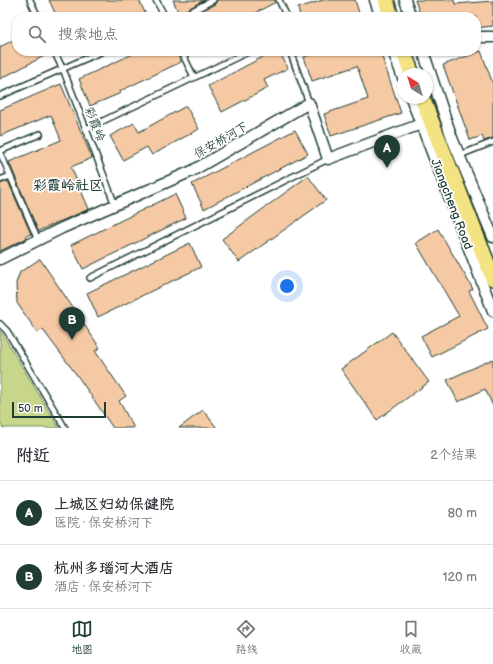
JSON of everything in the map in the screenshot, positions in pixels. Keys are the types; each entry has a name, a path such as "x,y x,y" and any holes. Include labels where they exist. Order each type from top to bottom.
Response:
{"main road":[{"path":"386,0 390,12"},
{"path":"405,56 410,68"},
{"name":"Jiangcheng Road","path":"424,104 493,278"}],"street":[{"path":"375,0 379,12"},
{"path":"405,0 409,12"},
{"path":"481,36 493,37"},
{"path":"395,56 399,68"},
{"name":"Jiangcheng Road","path":"425,56 460,156 493,237"},
{"path":"309,104 328,159 421,124"},
{"name":"保安桥河下","path":"0,259 38,240 192,171 309,104"},
{"name":"Jiangcheng Road","path":"413,104 493,311"}],"lane":[{"path":"30,0 36,12"},
{"path":"156,0 162,12"},
{"path":"190,12 213,0"},
{"path":"279,0 285,12"},
{"name":"彩霞岭","path":"56,56 86,128 115,205"},
{"path":"0,96 91,56"},
{"path":"184,56 194,77"},
{"path":"86,128 239,56"},
{"path":"292,56 309,104"},
{"path":"38,240 0,152 40,134"},
{"path":"460,156 493,142"},
{"path":"90,278 328,159"},
{"path":"0,180 10,176"},
{"path":"0,324 7,331 65,428"}],"green space":[{"path":"0,331 59,428 3,428 0,423"}],"building":[{"path":"49,0 139,0 145,12 55,12"},
{"path":"173,0 204,0 183,12 178,12"},
{"path":"217,0 275,0 276,2 257,12 200,12 215,4"},
{"path":"323,0 355,0 359,12 299,12 298,8"},
{"path":"415,0 454,0 455,4 493,1 493,26 481,27 481,12 419,12"},
{"path":"12,41 12,56 44,56 0,79 0,47"},
{"path":"481,51 493,84 493,138 484,141 482,136 470,140 443,65 467,56 481,56"},
{"path":"128,56 178,56 181,62 120,91 121,93 90,106 79,79"},
{"path":"265,56 282,56 288,68 264,80 268,88 222,112 208,86"},
{"path":"382,56 401,113 331,136 324,114 368,99 357,66 312,81 304,57"},
{"path":"61,84 92,158 71,167 89,209 38,231 9,162 61,140 51,115 0,136 0,110"},
{"path":"186,106 199,129 152,155 147,147 123,160 110,136 134,123 139,132"},
{"path":"295,130 308,154 204,209 192,184"},
{"path":"308,176 326,200 239,262 222,239"},
{"path":"8,181 31,234 26,236 27,238 0,251 0,184"},
{"path":"175,194 186,218 83,269 71,245"},
{"path":"438,229 473,289 469,291 488,329 432,357 421,336 459,316 416,243"},
{"path":"190,243 201,267 98,317 87,293"},
{"path":"40,259 100,348 95,351 126,396 119,401 134,428 113,428 79,378 43,330 37,332 17,303 16,283 20,272"},
{"path":"392,332 429,382 377,420 341,369"},
{"path":"493,359 493,406 485,389 458,402 447,380"},
{"path":"203,410 217,428 179,428"}],"place":[{"name":"上城区妇幼保健院","path":"387,168"},
{"name":"杭州多瑙河大酒店","path":"72,340"}],"district":[{"name":"彩霞岭社区","path":"68,185"}]}
